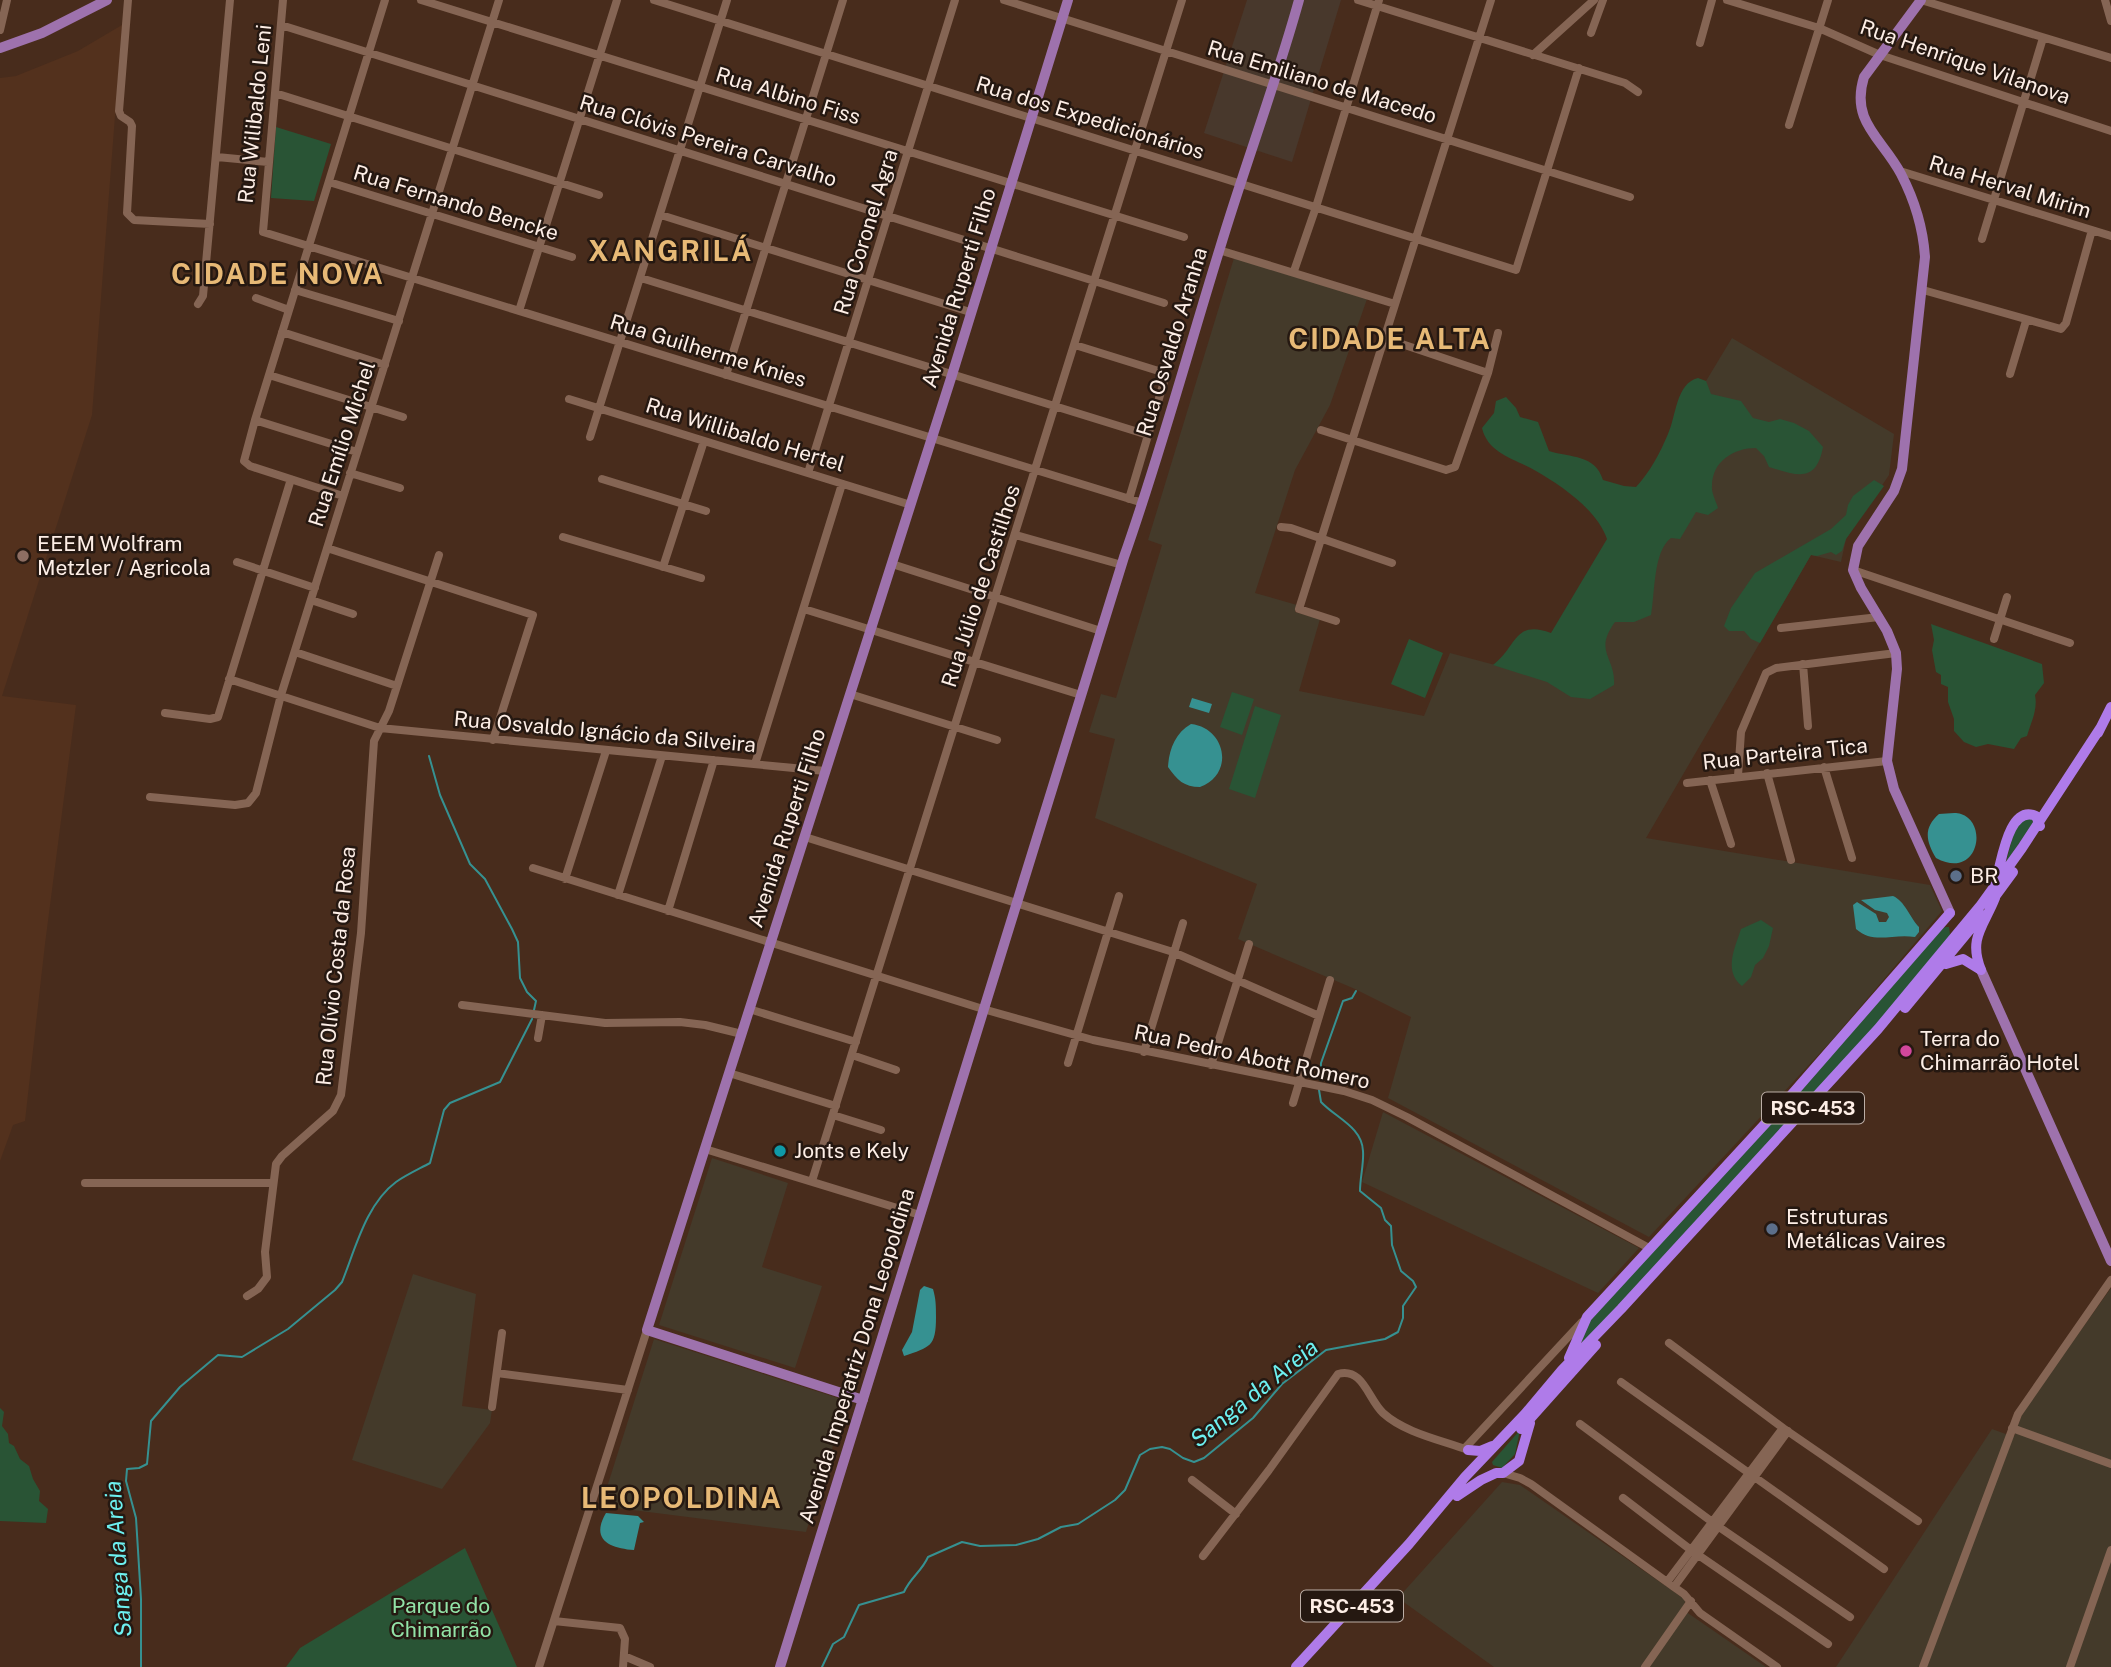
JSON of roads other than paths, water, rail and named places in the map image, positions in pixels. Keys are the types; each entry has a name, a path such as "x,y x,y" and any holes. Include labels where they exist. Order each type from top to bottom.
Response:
{"highway":[{"name":"RSC-453","path":"1296,1667 1409,1544 1533,1416 1927,983 2034,841 2066,792 2111,707"},
{"name":"RSC-453","path":"1409,1544 1465,1477 1496,1446 1562,1370 1630,1300 1878,1029 1995,890 2101,727"},
{"path":"1981,970 1976,958 1980,926 1995,890 2010,831 2019,819 2028,814 2034,814 2039,821 2034,841"},
{"path":"1562,1370 1587,1317 1786,1101 1950,912 1969,912 1981,905"},
{"path":"1949,944 1953,929 1950,912"},
{"path":"1927,983 1947,963 1955,959 1966,960 1981,970"},
{"path":"1457,1496 1481,1479 1500,1473 1520,1461 1533,1416"},
{"path":"1467,1449 1480,1451 1496,1446"},
{"path":"1496,1446 1490,1462 1500,1473"},
{"path":"1465,1477 1473,1460 1467,1449"}],"main road":[{"path":"0,47 42,33 107,0"},
{"name":"Avenida Ruperti Filho","path":"647,1330 911,505 1068,0"},
{"name":"Rua Osvaldo Aranha","path":"1081,695 1299,0"},
{"path":"1921,0 1864,77 1860,90 1860,106 1867,125 1900,171 1916,205 1923,233 1925,257 1902,469 1894,491 1858,546 1853,570 1861,589 1893,642 1896,653 1897,669 1887,761 1894,789 1950,912"},
{"name":"Avenida Imperatriz Dona Leopoldina","path":"779,1667 1081,695"},
{"path":"1981,970 2111,1261"},
{"path":"647,1330 863,1400"}],"street":[{"path":"0,30 8,0"},
{"path":"128,0 119,111 132,126 127,208 130,218 210,224"},
{"path":"198,304 203,296 230,0"},
{"name":"Rua Wilibaldo Leni","path":"262,232 283,0"},
{"path":"343,496 246,464 245,455 385,0"},
{"name":"Rua Albino Fiss","path":"421,0 1184,237"},
{"name":"Rua Emílio Michel","path":"150,797 235,805 248,803 256,793 281,695 499,0"},
{"path":"519,311 617,0"},
{"name":"Rua dos Expedicionários","path":"654,0 1516,270 1546,172"},
{"path":"590,437 727,0"},
{"path":"726,375 843,0"},
{"name":"Rua Coronel Agra","path":"808,473 955,0"},
{"name":"Rua Emiliano de Macedo","path":"1004,0 1630,197"},
{"name":"Rua Júlio de Castilhos","path":"812,1181 1182,0"},
{"path":"1359,0 1378,3 1479,38 1625,83 1638,92"},
{"path":"1336,621 1299,609 1491,0"},
{"path":"1533,55 1594,0"},
{"path":"1591,33 1603,0"},
{"path":"1700,43 1712,0"},
{"name":"Rua Henrique Vilanova","path":"1727,0 1819,28 1880,54 2111,131"},
{"path":"1789,125 1828,0"},
{"path":"1921,0 2111,58"},
{"path":"2105,0 2111,21"},
{"path":"1294,271 1317,207 1378,3"},
{"name":"Rua Clóvis Pereira Carvalho","path":"281,25 1164,303"},
{"path":"1982,239 2043,38"},
{"path":"1546,172 1579,68"},
{"path":"275,93 599,195"},
{"path":"216,157 268,162"},
{"name":"Rua Herval Mirim","path":"1900,171 2111,236"},
{"name":"Rua Fernando Bencke","path":"329,182 572,257"},
{"path":"661,215 970,312"},
{"path":"1923,290 2061,329 2066,323 2092,230"},
{"name":"Rua Guilherme Knies","path":"262,232 1143,503"},
{"path":"1219,250 1395,304"},
{"path":"640,278 1148,435"},
{"path":"295,290 399,321"},
{"path":"256,298 289,310"},
{"path":"2010,374 2026,321"},
{"path":"282,332 385,365"},
{"path":"1321,430 1446,470 1455,467 1499,333"},
{"path":"1384,338 1488,373"},
{"path":"1075,345 1165,373 1166,378 1129,499"},
{"path":"269,375 402,417"},
{"name":"Rua Willibaldo Hertel","path":"569,399 911,505"},
{"path":"255,420 357,452"},
{"path":"663,567 704,441"},
{"path":"350,474 400,488"},
{"path":"165,713 210,719 218,717 291,479"},
{"path":"602,479 706,511"},
{"path":"755,764 842,484"},
{"path":"1280,527 1291,528 1392,564"},
{"path":"1016,536 1122,565"},
{"path":"563,537 701,578"},
{"path":"327,548 533,615 493,740"},
{"name":"Rua Olívio Costa da Rosa","path":"247,1297 258,1289 267,1277 265,1252 276,1164 333,1111 341,1095 361,933 374,741 390,711 439,555"},
{"path":"237,562 315,588"},
{"path":"892,564 1101,631"},
{"path":"1853,570 2070,643"},
{"path":"1994,639 2007,597"},
{"path":"311,600 353,614"},
{"path":"804,609 1081,695"},
{"path":"1781,628 1878,617"},
{"path":"295,652 397,686"},
{"path":"1738,776 1741,732 1766,673 1776,668 1802,664 1896,653"},
{"path":"1802,664 1808,726"},
{"name":"Rua Osvaldo Ignácio da Silveira","path":"229,679 380,728 825,771"},
{"path":"850,694 997,740"},
{"path":"565,878 606,751"},
{"path":"618,895 662,756"},
{"path":"668,911 714,760"},
{"name":"Rua Parteira Tica","path":"1687,783 1887,761"},
{"path":"1824,767 1852,858"},
{"path":"1767,773 1791,860"},
{"path":"1710,780 1731,844"},
{"path":"805,837 1174,952 1319,1016"},
{"name":"Rua Pedro Abott Romero","path":"533,868 983,1009 1076,1035 1144,1052 1300,1081 1372,1100 1649,1248"},
{"path":"1068,1063 1119,896"},
{"path":"1144,1052 1182,923"},
{"path":"1211,1065 1249,944"},
{"path":"1293,1103 1330,980"},
{"path":"462,1005 606,1023 680,1022 742,1034"},
{"path":"750,1009 856,1042"},
{"path":"538,1038 542,1015"},
{"path":"852,1055 896,1070"},
{"path":"729,1073 834,1110 881,1130"},
{"path":"705,1149 920,1215"},
{"path":"85,1183 273,1183"},
{"path":"1923,1667 2012,1427 2027,1399 2111,1280"},
{"path":"1203,1556 1338,1374 1346,1371 1354,1374 1384,1414 1400,1424 1467,1449 1587,1317"},
{"name":"Avenida Ruperti Filho","path":"540,1667 647,1330"},
{"path":"492,1407 502,1333"},
{"path":"1669,1343 1785,1429 1918,1521"},
{"path":"497,1373 628,1390"},
{"path":"1621,1382 1884,1569"},
{"path":"1580,1424 1715,1525 1850,1617"},
{"path":"2012,1427 2111,1464"},
{"path":"1671,1584 1785,1429"},
{"path":"1520,1461 1531,1484"},
{"path":"1500,1473 1531,1484 1671,1584 1700,1614 1777,1667"},
{"path":"1192,1480 1236,1514"},
{"path":"1623,1498 1695,1553 1828,1644"},
{"path":"2070,1667 2111,1550"},
{"path":"1645,1667 1690,1601"},
{"path":"554,1621 616,1627 622,1630 625,1639 623,1667"},
{"path":"624,1656 650,1667"}],"water":[{"path":"1192,698 1212,704 1209,713 1189,707"},
{"path":"1191,724 1203,727 1212,734 1222,752 1218,772 1211,781 1200,787 1181,782 1168,767 1174,742"},
{"path":"1939,814 1961,814 1970,819 1975,828 1975,848 1970,857 1962,862 1950,863 1936,858 1933,852 1928,840 1928,830"},
{"path":"1893,896 1901,902 1919,927 1915,937 1877,938 1856,929 1853,905 1857,902 1876,914 1879,922 1886,922 1889,917 1887,913 1875,910 1861,900"},
{"path":"924,1286 933,1289 934,1293 935,1334 926,1348 904,1356 902,1350 912,1332 920,1290"},
{"path":"606,1513 638,1516 644,1522 640,1523 634,1550 610,1545 605,1541 600,1530"}],"waterway":[{"name":"Sanga da Areia","path":"429,756 440,795 470,864 485,879 518,942 520,978 527,992 536,1001 534,1010"},
{"name":"Sanga da Areia","path":"1320,1080 1321,1063 1343,1001 1352,998 1356,991"},
{"name":"Sanga da Areia","path":"141,1667 141,1599 136,1518 126,1481 127,1469 147,1464 151,1421 180,1387 218,1355 242,1357 288,1329 335,1290 342,1282 363,1228 377,1202 396,1182 430,1163 444,1110 450,1103 500,1082 532,1019"},
{"name":"Sanga da Areia","path":"822,1667 833,1644 844,1637 859,1605 904,1592 928,1557 962,1542 980,1546 1016,1545 1038,1539 1061,1527 1078,1524 1115,1500 1125,1490 1140,1455 1150,1449 1162,1447 1194,1462 1204,1458 1253,1418 1282,1384 1326,1350 1385,1339 1398,1332 1403,1318 1403,1306 1416,1287 1401,1271 1392,1245 1391,1226 1385,1220 1381,1208 1360,1191 1362,1143 1353,1129 1321,1102 1319,1090"}],"place":[{"name":"EEEM Wolfram Metzler / Agricola","path":"23,556"},
{"name":"BR","path":"1956,876"},
{"name":"Terra do Chimarrão Hotel","path":"1906,1051"},
{"name":"Jonts e Kely","path":"780,1151"},
{"name":"Estruturas Metálicas Vaires","path":"1772,1229"}],"district":[{"name":"XANGRILÁ","path":"671,251"},
{"name":"CIDADE NOVA","path":"278,274"},
{"name":"CIDADE ALTA","path":"1390,339"},
{"name":"LEOPOLDINA","path":"682,1498"}],"park label":[{"name":"Parque do Chimarrão","path":"441,1618"}]}
